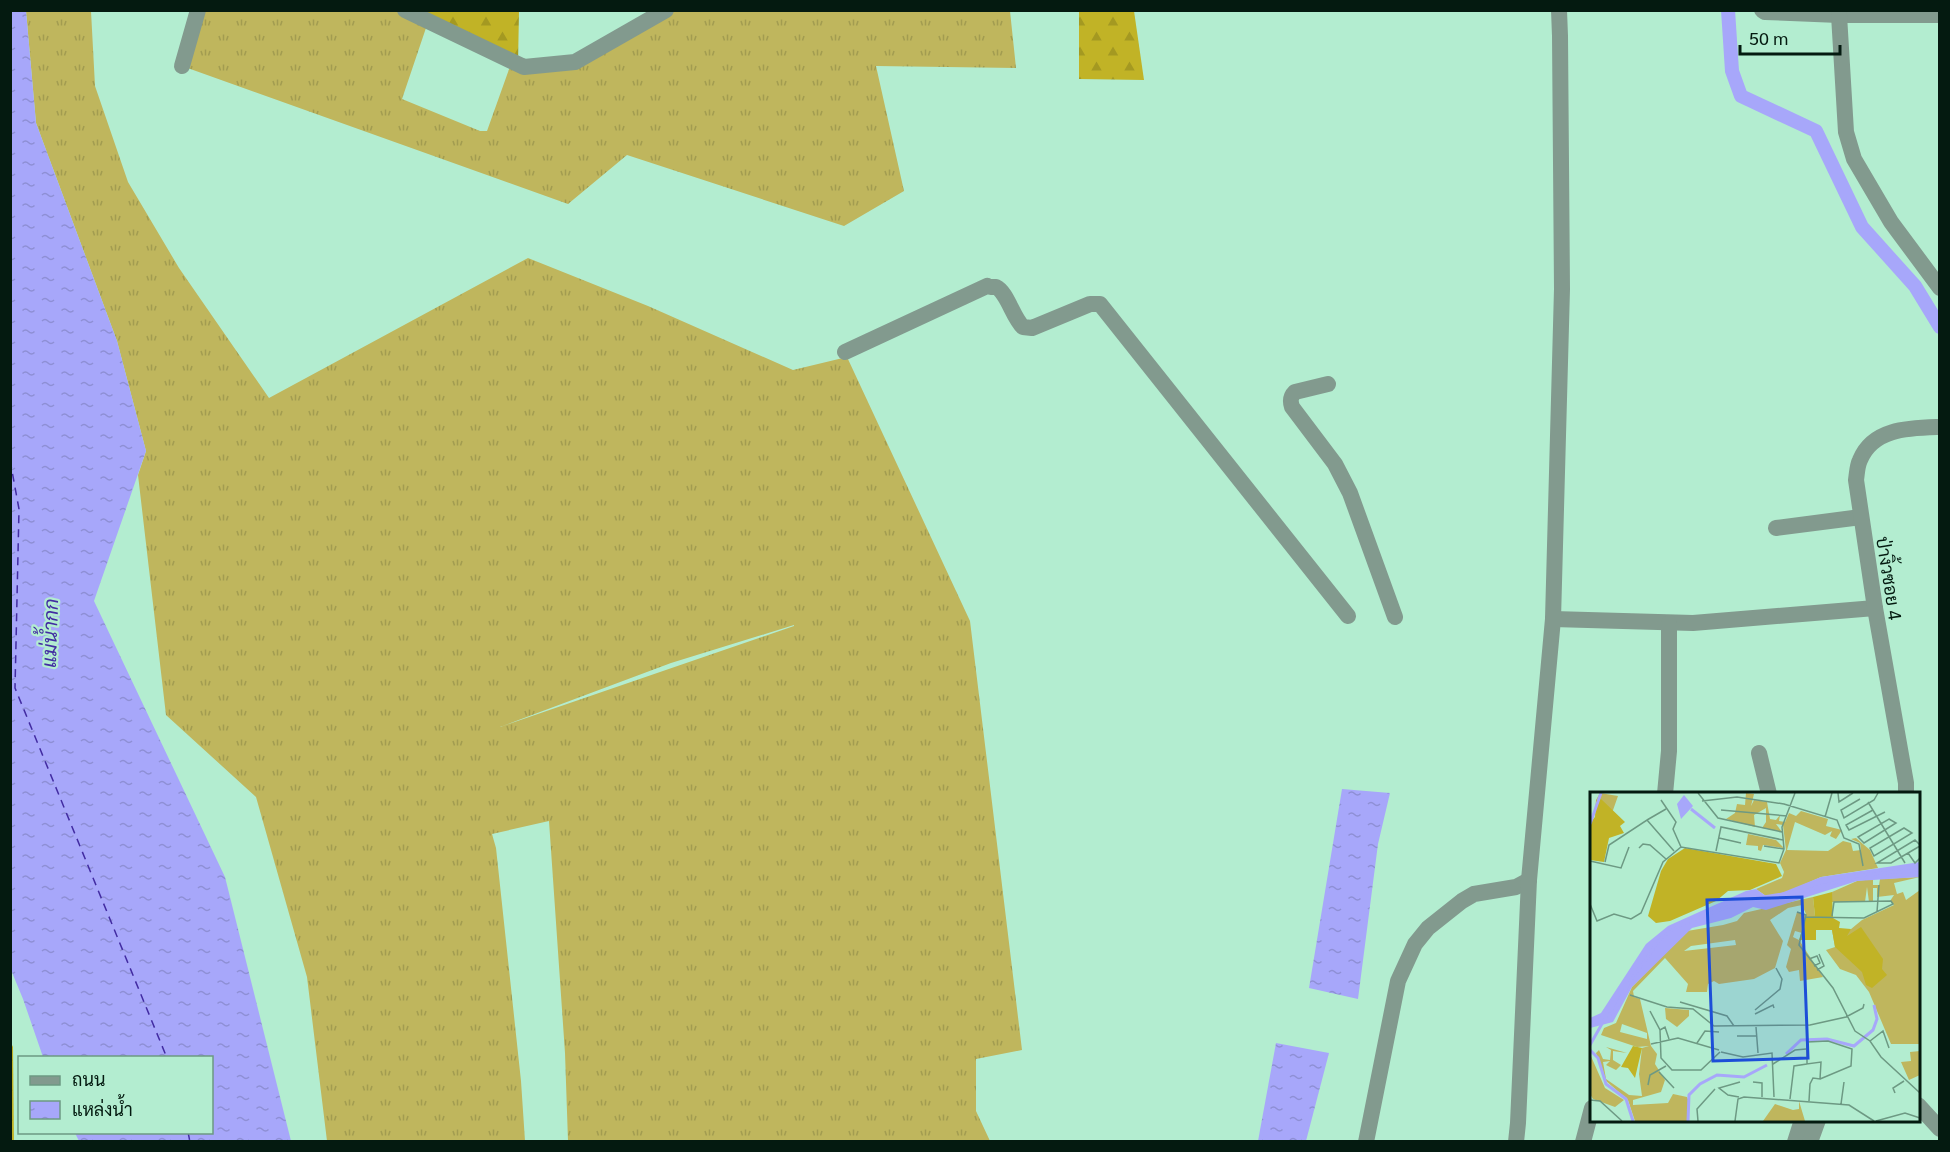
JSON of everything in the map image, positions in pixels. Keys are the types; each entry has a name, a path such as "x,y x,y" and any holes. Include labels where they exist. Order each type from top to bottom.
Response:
{"street":[{"path":"182,66 198,10"},
{"path":"405,10 524,67 575,62 666,10"},
{"path":"1516,1142 1529,880 1553,619 1562,289 1558,10"},
{"path":"1761,10 1839,15 1940,15"},
{"path":"1839,15 1846,132 1854,159 1891,222 1940,288"},
{"path":"1922,264 1940,262"},
{"path":"845,352 987,286 996,287 1002,292 1017,322 1023,327 1032,328 1090,304 1100,304 1348,616"},
{"path":"1328,384 1295,392 1291,401 1335,464 1350,493 1395,617"},
{"name":"ป่างิ้วซอย 4","path":"1906,792 1860,517 1856,480 1860,460 1876,438 1907,428 1940,427"},
{"path":"1776,528 1860,517"},
{"path":"1553,619 1693,623 1875,608"},
{"path":"1665,792 1669,751 1669,623"},
{"path":"1759,753 1769,792"},
{"path":"1366,1142 1398,981 1415,944 1428,928 1474,894 1516,887 1529,880"},
{"path":"1920,1107 1940,1130"},
{"path":"1583,1142 1590,1116"},
{"path":"1795,1142 1801,1122"},
{"path":"1810,1142 1817,1122"}],"green space":[{"path":"26,11 91,11 95,86 128,182 179,268 269,398 528,258 648,306 793,370 847,357 970,621 1022,1050 976,1059 976,1111 990,1141 568,1141 565,1053 549,821 492,834 496,848 521,1081 525,1141 327,1141 307,977 256,797 166,715 138,475 146,451 117,341 36,123","holes":["794,626 500,727 671,663"]},
{"path":"198,11 398,11 428,22 402,99 480,131 487,131 512,61 575,62 657,11 1010,11 1016,68 876,66 904,191 844,226 627,155 568,204 182,66"},
{"path":"395,11 519,11 518,64 415,16"},
{"path":"1079,11 1134,11 1144,80 1079,79"},
{"path":"11,1043 13,1047 14,1142 10,1141"}],"water":[{"name":"แม่น้ำกก","path":"10,11 26,11 36,123 117,341 146,451 94,601 225,877 291,1141 79,1141 76,1134 213,1134 213,1056 43,1056 11,970"},
{"path":"1342,789 1390,793 1378,844 1358,999 1309,988"},
{"path":"1276,1043 1329,1053 1306,1141 1258,1141"}],"waterway":[{"path":"1728,10 1732,71 1741,96 1816,131 1862,227 1915,286 1940,327"}],"ferry route":[{"path":"10,460 19,509 15,688 166,1056"},
{"path":"188,1134 190,1142"}]}
